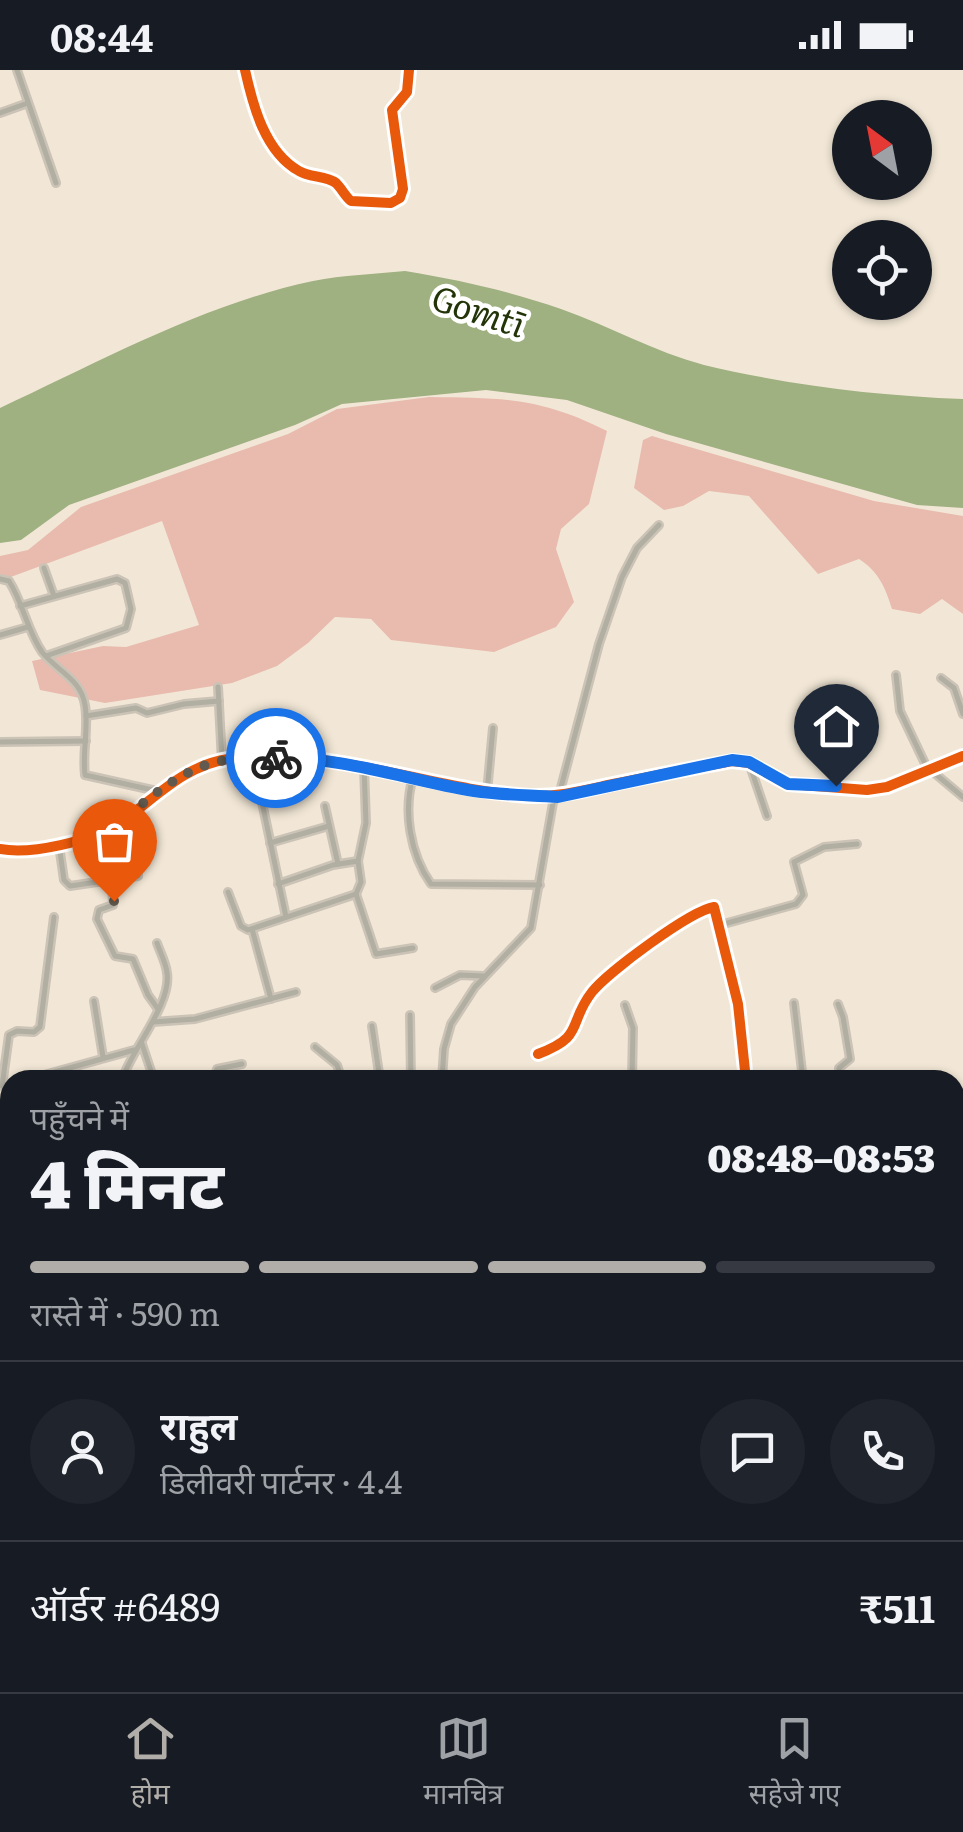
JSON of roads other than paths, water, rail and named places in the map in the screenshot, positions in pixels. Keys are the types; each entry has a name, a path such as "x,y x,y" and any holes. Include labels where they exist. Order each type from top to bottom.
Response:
{"street":[{"path":"17,70 56,183"},
{"path":"245,70 256,109 270,141 284,160 306,175 333,180 352,200 391,203 400,198 402,189 392,110 407,92 409,70"},
{"path":"0,113 28,103"},
{"path":"443,1070 451,1024 484,976 531,928 546,834 599,644 631,556 659,526"},
{"path":"44,568 54,596"},
{"path":"0,579 9,581 28,627 46,656 76,683 85,704 84,773 87,777 157,792"},
{"path":"20,606 121,579 125,582 130,617 122,630 46,656"},
{"path":"0,635 28,627"},
{"path":"896,676 902,716 930,772 963,797"},
{"path":"941,678 954,688 963,714"},
{"path":"218,687 222,761"},
{"path":"86,716 136,708 147,713 219,701"},
{"path":"487,792 493,728"},
{"path":"0,742 86,741"},
{"path":"0,850 59,845 117,824 157,792 200,767 222,761 296,758 364,766 487,792 556,797 732,760 749,762 788,784 867,790 930,772 963,756"},
{"path":"749,762 767,816"},
{"path":"364,766 366,823 358,862 361,882 356,894 376,954 413,948"},
{"path":"412,777 406,804 428,882 540,885"},
{"path":"259,788 286,918"},
{"path":"324,806 338,864"},
{"path":"59,845 66,883 70,886 139,874 136,834 117,824"},
{"path":"270,843 330,826"},
{"path":"720,925 796,904 803,895 793,866 796,860 824,847 857,844"},
{"path":"278,884 338,864 358,862"},
{"path":"112,880 113,905 96,912 97,919 115,956 133,959 158,1009"},
{"path":"228,892 241,926 252,928 356,894"},
{"path":"538,1054 568,1039 596,988 683,920 714,907 738,1004 745,1070"},
{"path":"6,1070 9,1036 17,1031 34,1032 40,1027 54,917"},
{"path":"252,928 271,998"},
{"path":"61,1070 134,1050 142,1044 168,978 157,943"},
{"path":"435,988 455,976 484,976"},
{"path":"153,1022 194,1019 296,992"},
{"path":"94,1001 103,1058"},
{"path":"794,1002 801,1070"},
{"path":"838,1004 844,1017 850,1059 839,1070"},
{"path":"625,1005 633,1028 632,1070"},
{"path":"410,1015 411,1070"},
{"path":"372,1026 379,1070"},
{"path":"142,1044 151,1070"},
{"path":"315,1048 339,1070"},
{"path":"126,1070 134,1050"},
{"path":"216,1070 242,1064"}],"water":[{"name":"Gomtī","path":"405,271 542,303 704,365 833,388 963,399 963,508 917,505 666,434 567,400 486,390 342,404 295,425 69,505 21,540 0,543 0,408 232,304 313,281"}]}
